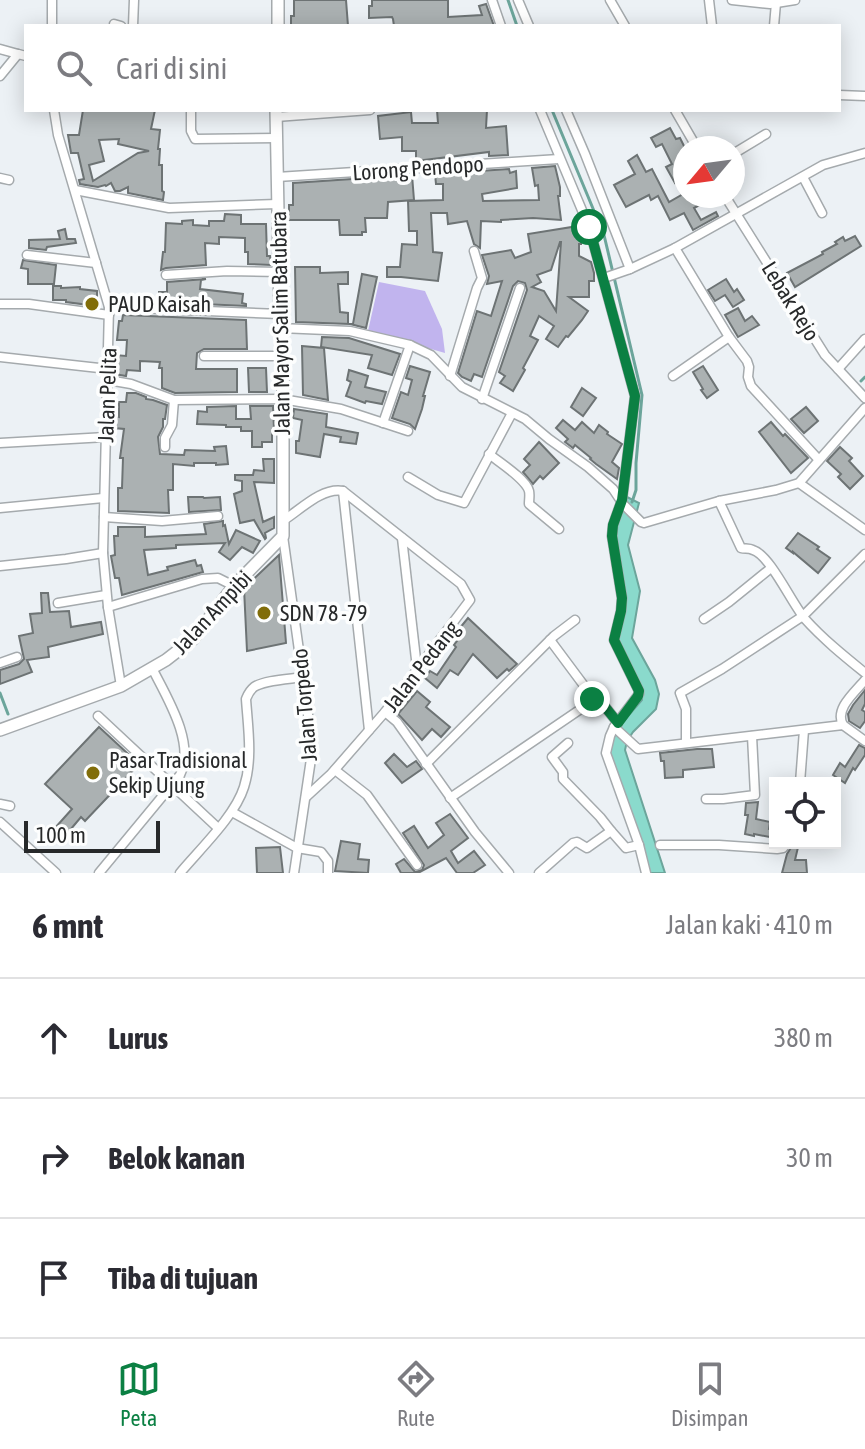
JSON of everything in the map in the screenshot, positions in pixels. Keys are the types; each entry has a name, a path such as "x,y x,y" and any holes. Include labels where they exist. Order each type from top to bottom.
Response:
{"street":[{"path":"51,0 52,24"},
{"path":"133,24 134,0"},
{"path":"278,0 278,24"},
{"path":"492,0 500,24"},
{"path":"518,0 528,24"},
{"path":"610,0 624,24"},
{"path":"709,0 712,24"},
{"path":"732,0 776,3 795,0"},
{"path":"774,24 776,3"},
{"path":"0,49 22,55"},
{"path":"0,76 22,55"},
{"path":"841,95 865,96"},
{"name":"Jalan Pelita","path":"54,112 58,135 109,311 103,553 106,595 121,686"},
{"path":"191,112 191,131 195,139 277,138"},
{"path":"276,113 307,112"},
{"path":"541,112 589,227 635,396 622,502 612,536 622,598 614,640 639,691 616,726 606,753 646,873"},
{"path":"567,112 627,271"},
{"path":"676,112 690,136"},
{"name":"Jalan Mayor Salim Batubara","path":"276,113 283,356 283,536"},
{"path":"745,147 766,134"},
{"path":"605,278 675,248 823,165 865,153"},
{"name":"Lorong Pendopo","path":"277,177 559,159"},
{"path":"803,177 822,213"},
{"path":"75,190 169,208 277,204"},
{"name":"Lebak Rejo","path":"732,208 825,355 865,398"},
{"path":"675,248 748,363 751,386 819,460"},
{"path":"450,376 482,278 474,251"},
{"path":"27,255 96,263"},
{"path":"166,275 280,272"},
{"path":"482,399 520,288"},
{"path":"0,304 109,311 280,314"},
{"path":"280,328 350,331 410,345 431,355 462,387 525,419 588,467 613,489 641,522 650,523 719,501 799,483 865,408"},
{"path":"673,376 729,337"},
{"path":"838,369 865,339"},
{"path":"383,423 410,345"},
{"path":"204,356 283,356"},
{"path":"0,357 108,369"},
{"path":"108,380 131,384 174,400 282,399 341,409 408,431"},
{"path":"165,447 165,438 172,425 174,400"},
{"path":"408,477 438,495 464,503 512,413"},
{"path":"0,443 106,437"},
{"path":"489,454 513,472 527,487 529,504 559,529"},
{"path":"799,483 865,530"},
{"path":"284,520 323,494 336,489 343,491 369,730"},
{"name":"Jalan Pedang","path":"306,797 335,770 385,712 470,600 461,584 343,491"},
{"path":"0,508 103,498"},
{"path":"719,501 741,548 756,552 771,568 803,616 828,644 865,673"},
{"path":"104,517 162,521 218,516"},
{"name":"Jalan Ampibi","path":"0,730 121,686 179,651 193,639 234,586 283,536"},
{"name":"Jalan Torpedo","path":"283,536 309,722 311,759 294,873"},
{"path":"402,538 417,669"},
{"path":"0,566 103,553"},
{"path":"686,743 686,709 680,692 722,669 803,616 865,554"},
{"path":"704,619 771,568"},
{"path":"108,607 202,579 218,578 234,586"},
{"path":"58,603 106,595"},
{"path":"426,764 550,640 575,620"},
{"path":"550,640 592,697 598,698 616,726 638,749 843,725"},
{"path":"0,663 17,657"},
{"path":"99,873 183,768 184,747 176,719 152,668"},
{"path":"180,873 232,812 243,790 250,747 247,695 263,684 303,677"},
{"path":"865,680 841,712 840,719 843,725 865,741"},
{"path":"450,798 591,702 592,697"},
{"path":"385,712 397,722 475,832 509,873"},
{"path":"98,716 218,828"},
{"path":"800,777 804,730"},
{"path":"706,799 755,795 752,736"},
{"path":"568,743 552,757 562,771 563,779 627,848 639,845"},
{"path":"335,770 367,795 417,865"},
{"path":"0,804 10,806"},
{"path":"232,812 297,848 321,852 328,861 328,873"},
{"path":"0,822 56,873"},
{"path":"539,873 573,843 587,848 611,831"},
{"path":"660,845 769,848"}],"shaded area":[{"path":"379,282 425,291 442,329 445,353 368,331"},
{"path":"627,497 639,503 628,545 640,591 632,638 655,680 659,694 656,709 633,732 625,750 665,873 649,873 608,754 615,731 642,700 616,634 623,614 613,538"}],"building":[{"path":"294,0 346,0 348,24 291,24 291,16 294,16"},
{"path":"372,0 448,0 448,17 482,15 479,6 486,4 493,24 394,24 392,17 369,18 369,6 372,6"},
{"path":"83,112 155,112 151,129 160,130 158,149 159,165 162,165 163,200 128,193 128,187 115,191 111,183 98,187 80,184 79,180 84,179 78,153 71,153 68,135 79,135","holes":["119,139 118,144 149,151 138,153 93,181 89,165 104,161 99,140"]},
{"path":"411,112 412,123 438,123 437,112 487,112 486,128 506,126 508,155 489,156 489,152 416,161 416,151 402,151 402,137 380,139 378,116"},
{"path":"670,128 674,136 673,179 666,167 672,164 662,144 656,147 651,138"},
{"path":"637,155 646,172 652,169 669,202 673,200 673,208 694,208 701,220 716,212 718,216 693,230 684,213 670,220 658,196 651,200 649,195 626,207 614,185 635,174 628,161"},
{"path":"555,166 560,187 561,220 481,221 480,248 474,244 467,221 448,224 447,213 431,213 433,252 442,253 438,281 387,277 387,267 400,267 402,244 417,245 417,231 409,231 408,201 443,200 443,184 436,184 435,174 509,169 510,173 516,171 517,188 482,194 483,201 539,200 532,168"},
{"path":"412,175 414,200 388,202 387,218 365,218 366,232 362,235 340,235 339,220 289,220 293,183"},
{"path":"225,214 241,215 241,224 266,224 267,256 270,256 271,265 248,264 245,238 219,237 219,244 205,243 206,265 161,270 166,223 182,224 182,221 193,220 193,225 209,226 209,221 224,221"},
{"path":"572,227 573,232 581,232 579,256 591,262 594,281 589,281 589,297 569,297 588,311 558,347 546,339 554,326 539,316 530,336 538,340 513,391 500,383 505,376 499,372 527,290 525,283 518,281 513,286 482,377 474,374 471,381 458,373 477,311 491,316 502,281 487,284 489,276 482,255 511,250 515,258 531,252 528,234","holes":["561,242 556,311 544,291 532,287 541,282 537,275 551,270"]},
{"path":"65,229 67,239 75,239 76,243 47,247 46,250 29,248 29,240 60,239 58,231"},
{"path":"855,236 861,246 795,287 787,273 823,254 843,237 845,241"},
{"path":"23,260 56,265 54,284 28,284 28,269 21,268"},
{"path":"295,267 320,267 320,273 348,272 348,284 338,284 340,312 348,313 348,324 296,322"},
{"path":"362,274 377,277 366,328 350,324 353,324"},
{"path":"206,279 201,280 200,289 243,294 242,303 246,306 159,302 159,292 167,292 167,282"},
{"path":"726,279 744,300 733,307 725,295 715,301 708,290"},
{"path":"53,286 97,291 97,306 53,300"},
{"path":"738,308 745,321 752,316 759,325 738,337 725,315"},
{"path":"123,315 246,320 247,349 204,349 197,353 196,369 237,369 237,392 175,393 162,388 160,362 140,361 140,371 127,370 126,376 114,374 115,355 126,356 127,340 117,340 119,321 122,321"},
{"path":"322,337 349,338 400,354 392,375 368,368 372,355 321,347"},
{"path":"302,346 324,348 328,400 303,395"},
{"path":"410,366 430,372 415,429 392,418 401,392 408,395 412,380 406,378"},
{"path":"703,366 718,390 707,398 693,372"},
{"path":"248,368 266,368 267,392 249,392"},
{"path":"349,370 368,376 365,387 386,392 382,404 365,403 346,396 351,382 347,380"},
{"path":"582,388 596,398 583,416 571,407"},
{"path":"127,393 136,393 167,405 158,437 160,454 184,455 185,450 215,451 214,447 226,446 228,464 173,464 173,490 168,490 169,513 118,511 124,429 114,428 115,416 119,417 119,402 126,402"},
{"path":"236,406 236,419 251,419 250,406 273,406 272,442 262,442 262,447 252,447 252,431 241,431 241,427 226,425 197,424 198,411 207,412 207,407"},
{"path":"806,407 818,421 804,433 791,419"},
{"path":"294,409 327,414 326,427 358,433 356,444 340,442 341,437 324,434 320,457 296,453 302,420 293,418"},
{"path":"563,420 575,430 582,422 594,433 599,425 622,444 612,462 619,468 617,479 575,445 573,448 565,442 568,439 556,428"},
{"path":"771,422 808,458 791,473 759,432"},
{"path":"539,442 559,463 533,484 523,472 530,465 524,459"},
{"path":"840,447 852,458 849,461 863,476 850,489 838,477 841,474 827,461"},
{"path":"263,459 274,459 274,483 254,482 263,522 274,517 274,528 265,533 265,539 254,520 240,523 234,494 242,491 242,481 235,480 235,475 253,475 254,470 264,471"},
{"path":"188,497 220,497 221,510 189,512"},
{"path":"223,521 229,544 236,530 260,541 253,553 242,547 230,560 219,552 225,543 144,550 148,575 195,560 203,572 122,595 111,556 115,555 114,536 118,536 118,527 145,527 145,537 206,534 204,524"},
{"path":"798,533 830,558 818,573 786,548"},
{"name":"SDN 78 -79","path":"279,555 286,643 247,651 244,588"},
{"path":"41,593 48,593 50,612 69,611 71,627 101,622 103,634 48,647 49,657 27,660 32,672 0,684 0,670 19,664 24,659 19,636 33,633 30,614 42,613"},
{"path":"468,618 517,664 497,678 473,654 458,675 450,670 437,688 425,678 430,671 437,675 456,647 454,645 463,633 459,629"},
{"path":"865,690 862,710 865,721 860,728 849,721 848,714"},
{"path":"417,691 430,702 426,707 450,727 441,737 432,729 422,740 398,714"},
{"name":"Pasar Tradisional Sekip Ujung","path":"99,727 139,764 85,821 81,817 65,836 55,828 72,809 45,784"},
{"path":"859,745 865,748 865,755 845,783 841,777 833,775 840,763 845,767"},
{"path":"712,749 714,767 683,770 683,777 665,778 660,753"},
{"path":"394,754 407,767 416,761 422,769 402,783 385,763"},
{"path":"758,802 756,819 769,822 769,837 745,834 746,803"},
{"path":"450,814 468,838 451,851 458,863 474,851 485,865 473,873 457,873 446,858 418,873 401,873 396,864 404,859 415,872 422,870 424,865 403,833 414,826 428,848 444,835 436,823"},
{"path":"341,841 360,844 358,859 369,860 368,873 335,871"},
{"path":"280,847 283,873 257,873 256,848"},
{"path":"790,849 798,849 795,860 806,860 807,873 782,873"}],"waterway":[{"path":"508,0 516,24"},
{"path":"553,112 604,235 642,395 636,490 632,502"},
{"path":"861,381 865,377"},
{"path":"0,693 8,714"}],"place":[{"name":"PAUD Kaisah","path":"92,304"},
{"name":"SDN 78 -79","path":"264,613"},
{"name":"Pasar Tradisional Sekip Ujung","path":"93,773"}],"route":[{"path":"589,227 635,396 622,500 612,536 622,587 615,646 639,691 618,723 598,698 592,699"}]}
